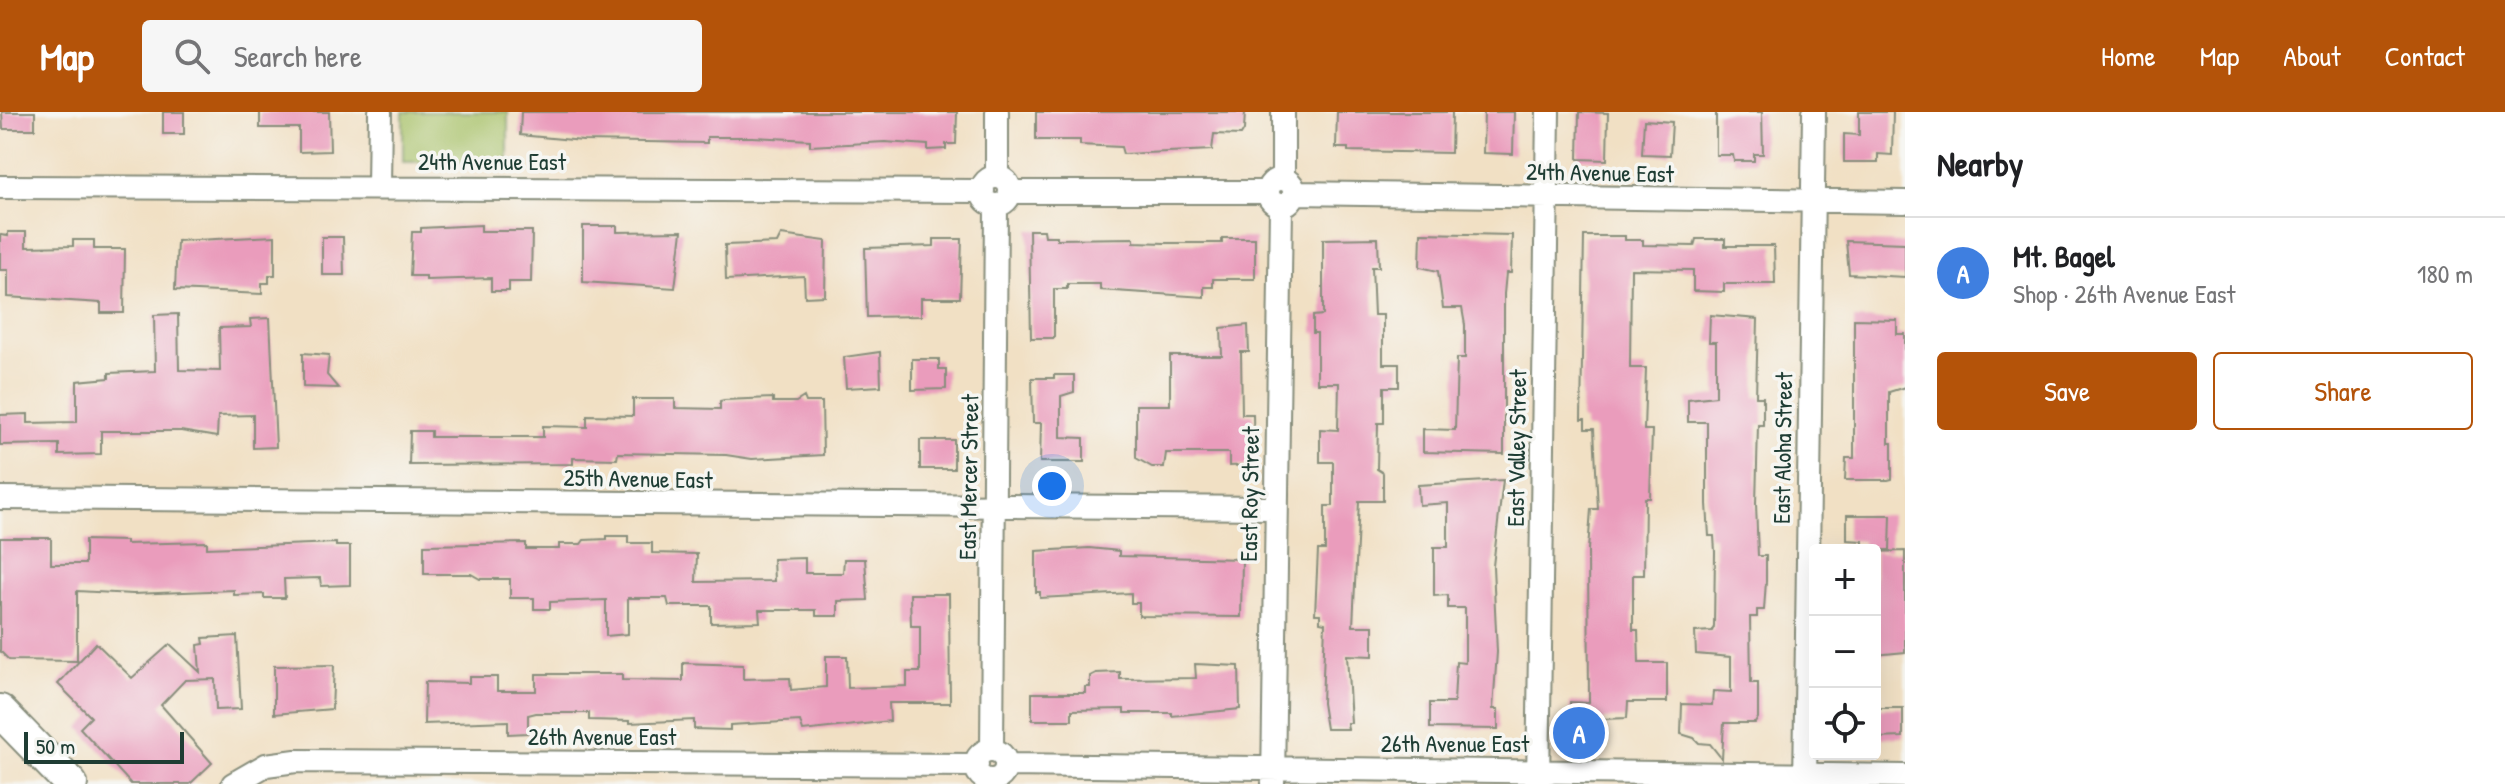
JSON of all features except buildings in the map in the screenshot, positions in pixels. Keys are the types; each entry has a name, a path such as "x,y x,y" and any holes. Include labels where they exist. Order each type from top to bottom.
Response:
{"main road":[{"path":"0,711 71,784"}],"street":[{"path":"379,187 380,112"},
{"name":"East Mercer Street","path":"991,769 997,112"},
{"name":"East Roy Street","path":"1273,776 1283,112"},
{"name":"East Valley Street","path":"1538,777 1548,112"},
{"name":"East Aloha Street","path":"1805,780 1814,112"},
{"name":"24th Avenue East","path":"0,187 1281,192 1546,199 1905,202"},
{"name":"25th Avenue East","path":"0,498 1276,508"},
{"name":"26th Avenue East","path":"233,784 266,765 296,761 991,769 1273,776 1805,780 1905,776"}],"green space":[{"path":"403,112 508,112 508,162 403,162"}],"place":[{"name":"Mt. Bagel","path":"1579,733"}]}
